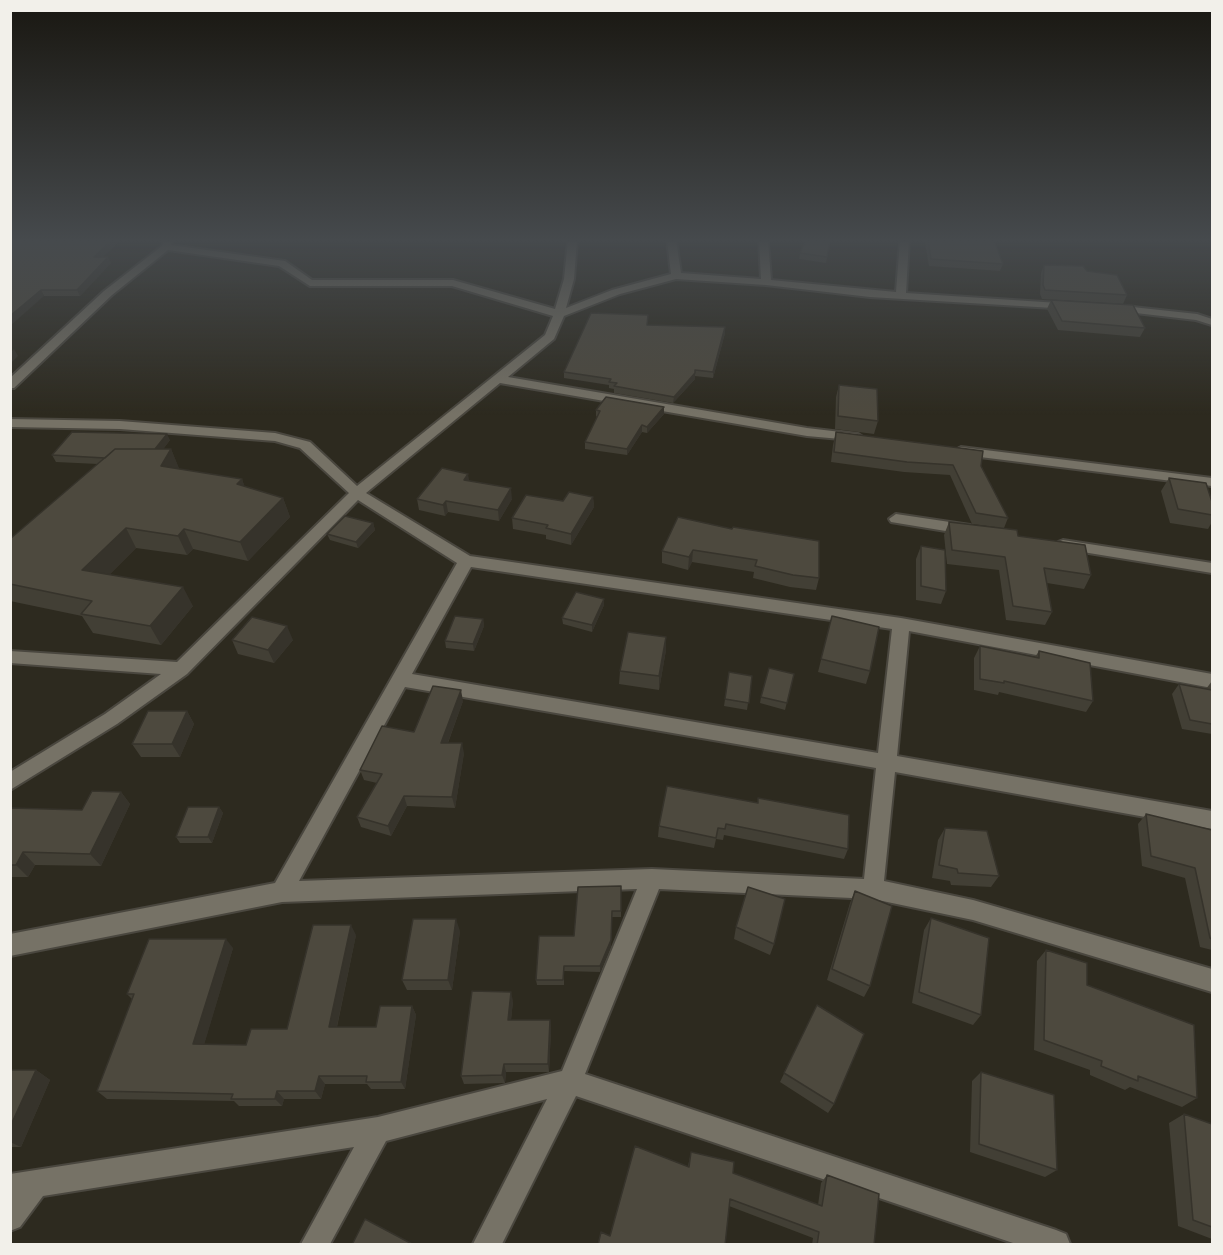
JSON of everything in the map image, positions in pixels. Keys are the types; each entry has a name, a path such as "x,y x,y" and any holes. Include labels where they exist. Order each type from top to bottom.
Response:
{"street":[{"path":"10,385 102,299"},
{"path":"506,299 559,314 599,299"},
{"path":"10,782 111,719 181,669 357,493 550,337 563,299"},
{"path":"960,299 1084,306"},
{"path":"1105,308 1197,317 1212,322"},
{"path":"498,379 807,432 877,441"},
{"path":"10,423 120,425 275,437 305,445 357,493 466,561 901,624 1212,681"},
{"path":"946,449 1212,482"},
{"path":"896,519 990,534"},
{"path":"1049,543 1212,568"},
{"path":"282,892 466,561"},
{"path":"873,889 901,624"},
{"path":"10,657 181,669"},
{"path":"400,679 1212,820"},
{"path":"487,1245 570,1081 652,879"},
{"path":"10,945 282,892 652,879 873,889 973,910 1212,981"},
{"path":"10,1217 23,1185 378,1130 570,1081 1056,1245"},
{"path":"315,1245 378,1130"}],"building":[{"path":"10,299 31,299 10,316"},
{"path":"1051,300 1133,305 1145,328 1062,321"},
{"path":"591,313 648,315 647,325 725,327 713,372 695,370 695,373 674,397 614,386 617,383 609,382 611,379 564,372"},
{"path":"839,385 877,389 878,421 838,416"},
{"path":"606,397 664,407 647,427 642,425 627,449 585,442 600,411 596,410"},
{"path":"72,432 167,434 155,449 115,449 105,458 52,455"},
{"path":"836,432 983,451 981,466 1008,518 976,513 953,465 907,462 834,452"},
{"path":"115,449 171,449 161,466 242,479 237,484 283,498 240,542 184,529 178,536 126,528 82,570 183,587 150,626 81,614 92,601 10,584 10,539"},
{"path":"442,468 468,474 464,480 511,488 498,510 446,501 443,505 417,499"},
{"path":"1169,478 1206,483 1212,502 1212,515 1178,509"},
{"path":"569,492 593,497 571,534 546,528 548,525 512,518 526,495 563,501"},
{"path":"345,516 373,523 356,542 327,534"},
{"path":"678,517 732,529 733,527 819,541 819,578 793,575 755,566 757,560 693,550 689,557 662,551"},
{"path":"949,522 1017,530 1018,536 1085,545 1091,575 1044,568 1052,612 1013,606 1005,557 952,550"},
{"path":"921,546 945,550 946,591 921,586"},
{"path":"576,592 604,599 592,625 562,618"},
{"path":"455,616 483,619 473,644 445,641"},
{"path":"832,616 879,627 870,671 821,659"},
{"path":"252,617 287,626 268,650 232,640"},
{"path":"628,632 666,637 659,676 620,671"},
{"path":"980,646 1039,658 1039,651 1090,663 1093,701 1004,681 1004,683 980,679"},
{"path":"769,668 794,674 787,703 761,697"},
{"path":"729,672 752,676 749,703 725,699"},
{"path":"1179,684 1212,690 1212,724 1190,720"},
{"path":"433,686 461,690 441,743 462,743 452,797 404,796 388,826 357,817 382,774 360,770 382,726 414,732"},
{"path":"148,711 187,711 172,744 132,744"},
{"path":"667,786 758,803 758,798 849,815 848,849 726,824 725,829 718,828 716,838 659,826"},
{"path":"92,791 121,792 90,854 23,852 16,865 10,865 10,808 82,810"},
{"path":"188,807 219,807 208,837 176,837"},
{"path":"1146,814 1212,830 1212,939 1195,868 1151,856"},
{"path":"945,828 987,831 999,876 958,873 957,869 939,865"},
{"path":"621,886 621,911 612,911 611,940 600,966 564,966 563,980 536,980 539,936 574,936 578,887"},
{"path":"748,887 785,899 774,944 736,927"},
{"path":"855,891 892,906 870,986 832,969"},
{"path":"931,918 989,938 981,1015 919,992"},
{"path":"413,919 456,919 448,980 402,980"},
{"path":"313,925 351,925 329,1027 376,1027 380,1006 412,1006 401,1082 366,1082 367,1076 319,1076 315,1091 277,1091 275,1099 231,1099 233,1094 97,1091 134,994 127,994 149,939 226,939 193,1044 246,1045 251,1029 287,1029"},
{"path":"1046,950 1087,963 1087,985 1194,1025 1197,1098 1138,1076 1138,1081 1101,1066 1102,1061 1044,1040"},
{"path":"472,991 511,992 508,1020 550,1020 548,1064 504,1064 502,1075 461,1076"},
{"path":"817,1005 864,1034 834,1104 784,1073"},
{"path":"10,1070 36,1070 10,1127"},
{"path":"981,1072 1054,1095 1057,1170 979,1144"},
{"path":"1184,1114 1212,1124 1212,1227 1193,1220"},
{"path":"635,1146 689,1167 691,1152 734,1162 733,1173 822,1206 827,1175 879,1194 874,1245 817,1245 819,1232 730,1199 725,1245 598,1245 601,1232 610,1236"},
{"path":"365,1219 414,1245 352,1245"}]}
